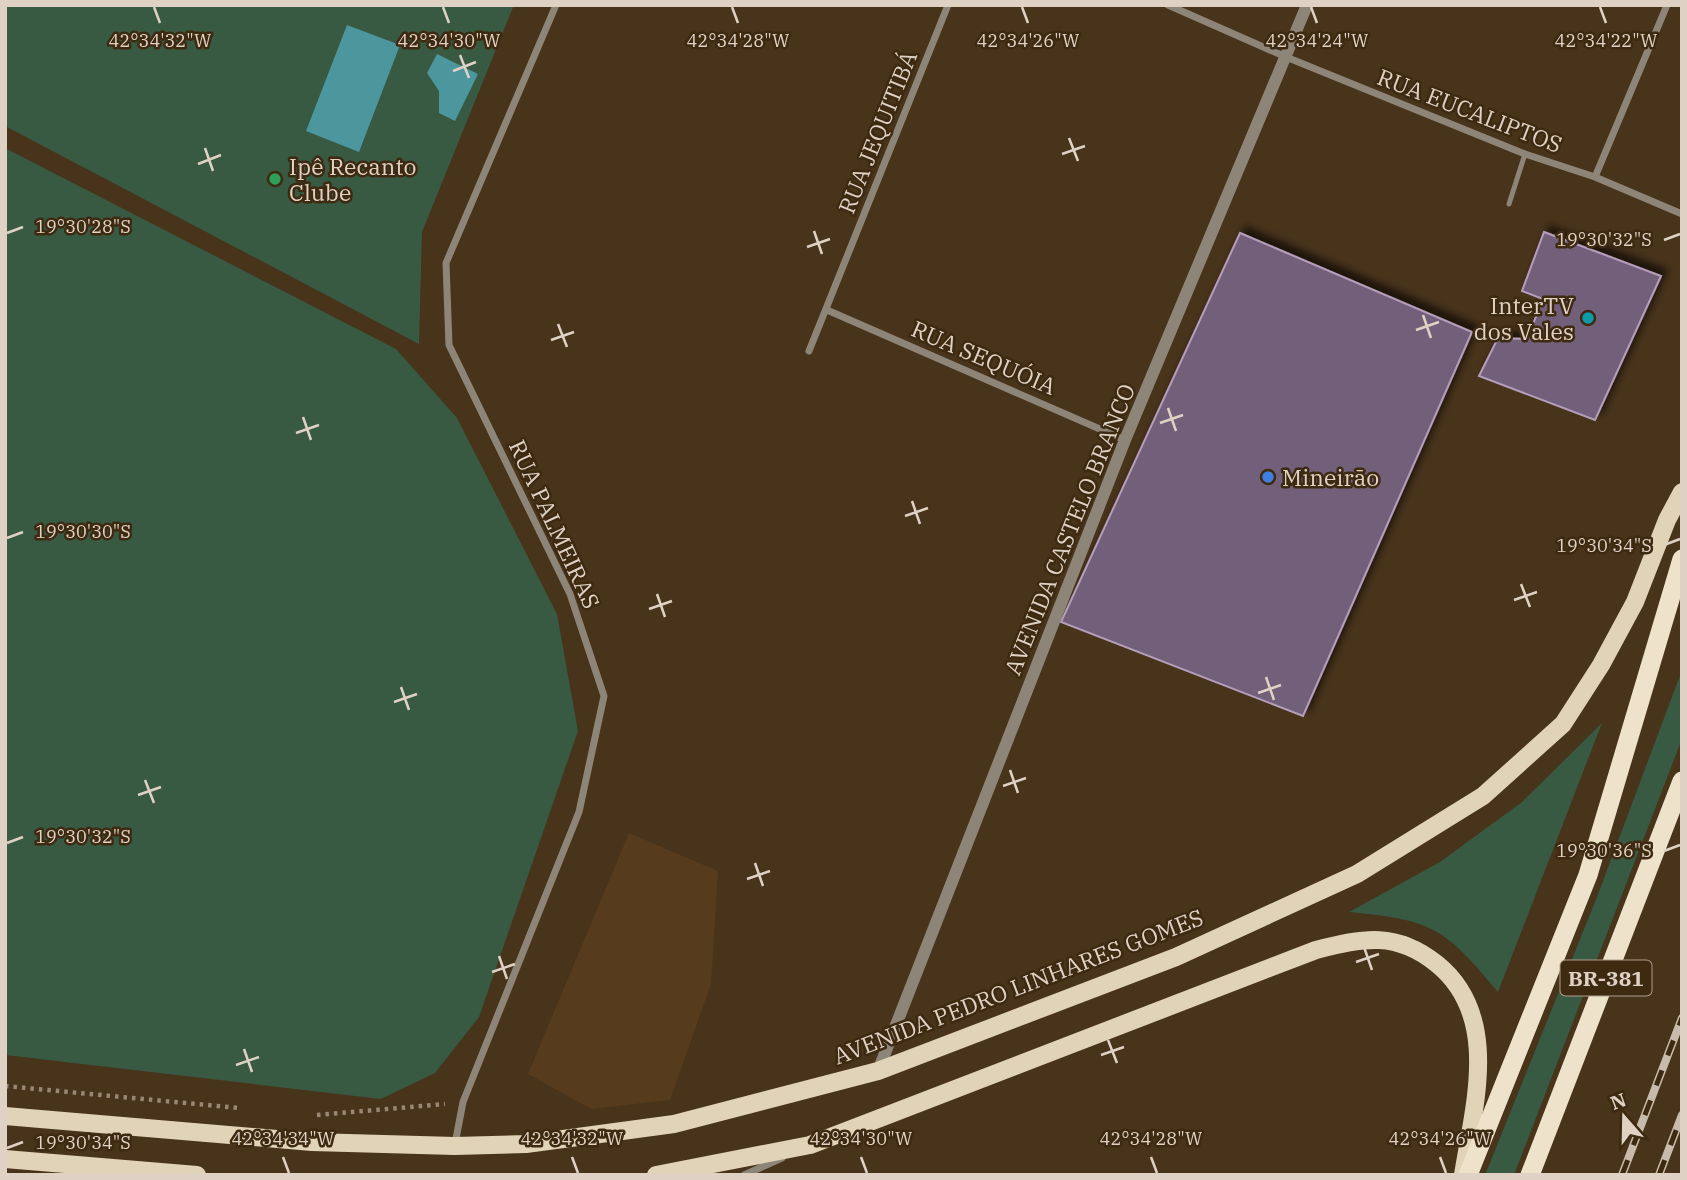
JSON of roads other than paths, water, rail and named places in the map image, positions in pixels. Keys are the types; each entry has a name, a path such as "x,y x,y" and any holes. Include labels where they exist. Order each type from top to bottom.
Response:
{"highway":[{"name":"BR-381","path":"1466,1175 1588,875 1682,559"},
{"name":"BR-381","path":"1530,1175 1682,781"}],"main road":[{"name":"AVENIDA PEDRO LINHARES GOMES","path":"5,1116 312,1142 455,1146 526,1144 674,1124 878,1071 1212,940 1357,874 1483,796 1563,724 1601,665 1634,602 1667,520 1682,492"},
{"path":"656,1175 810,1145 1316,950 1357,940 1388,939 1419,949 1441,967 1461,989 1475,1020 1478,1056 1466,1175"},
{"path":"5,1159 197,1175"}],"street":[{"name":"RUA PALMEIRAS","path":"455,1146 463,1102 579,812 604,696 570,594 449,345 446,263 556,5"},
{"name":"RUA JEQUITIBÁ","path":"809,351 948,5"},
{"name":"RUA EUCALIPTOS","path":"1168,5 1286,57 1525,154 1595,177 1682,214"},
{"name":"AVENIDA CASTELO BRANCO","path":"878,1071 1125,440 1307,5"},
{"path":"1595,177 1667,5"},
{"name":"RUA SEQUÓIA","path":"827,310 1125,440"},
{"path":"744,1175 763,1171 810,1145"}],"lane":[{"path":"1509,204 1525,154"}],"water":[{"path":"347,25 400,45 359,152 306,131"},
{"path":"437,54 478,74 455,121 439,113 439,91 427,73"}],"railway":[{"path":"1622,1175 1682,1018"},
{"path":"1659,1175 1682,1115"}],"place":[{"name":"Ipê Recanto Clube","path":"275,179"},
{"name":"InterTV dos Vales","path":"1588,318"},
{"name":"Mineirão","path":"1268,477"}]}
